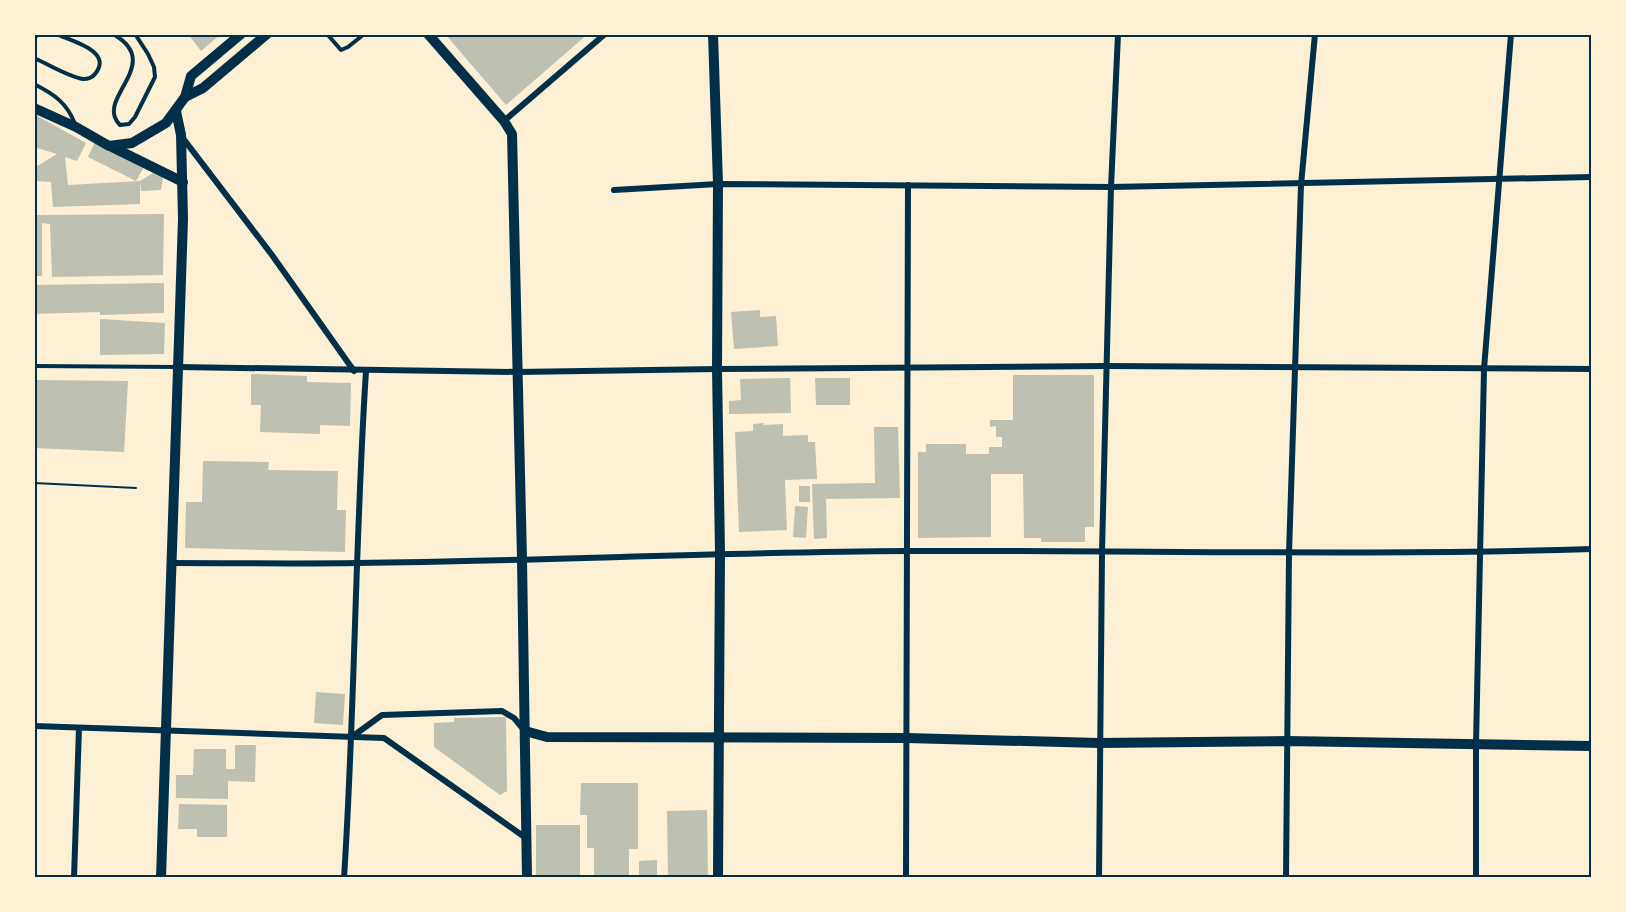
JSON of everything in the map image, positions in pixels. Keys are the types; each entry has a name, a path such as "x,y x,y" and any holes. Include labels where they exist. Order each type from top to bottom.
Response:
{"main road":[{"path":"109,146 132,143 166,123 185,97 191,76 241,34"},
{"path":"185,97 203,88 267,34"},
{"path":"428,34 513,134 527,878"},
{"path":"713,34 718,184 717,369 720,553 718,878"},
{"path":"34,108 183,182"},
{"path":"161,878 183,182 181,135 176,111"},
{"path":"525,731 548,737 906,738 1099,743 1287,741 1592,746"}],"street":[{"path":"504,121 605,34"},
{"path":"1099,878 1102,552 1111,187 1118,34"},
{"path":"1286,878 1289,553 1301,185 1315,34"},
{"path":"1476,878 1476,744 1484,369 1511,34"},
{"path":"181,135 272,255 354,371"},
{"path":"614,190 718,184 1111,187 1301,185 1592,177"},
{"path":"906,878 908,185"},
{"path":"177,368 517,372 1107,366 1592,369"},
{"path":"344,878 352,736 366,371"},
{"path":"171,563 357,563 720,553 908,551 1289,553 1592,549"},
{"path":"352,736 382,715 432,713 502,711 514,718 525,731"},
{"path":"34,726 384,738 526,838"},
{"path":"74,878 79,728"}],"lane":[{"path":"34,38 39,34"},
{"path":"34,58 77,77 85,79 93,77 99,68 99,59 94,50 56,34"},
{"path":"113,34 131,48 134,56 133,66 113,111 115,120 120,125 129,124 135,117 155,76 148,54 135,34"},
{"path":"327,34 341,50 363,35"},
{"path":"34,84 62,101 70,111 76,127"},
{"path":"34,366 177,368"}],"path":[{"path":"34,483 136,488"}],"building":[{"path":"188,34 221,34 201,51"},
{"path":"445,34 588,34 506,105"},
{"path":"34,114 86,143 77,161 65,157 68,185 140,181 140,204 53,207 51,182 34,181 34,168 57,154 34,147"},
{"path":"95,142 144,167 136,181 88,157"},
{"path":"153,173 163,177 161,190 141,191 140,181"},
{"path":"164,214 163,275 52,277 50,224 42,223 42,276 34,276 34,215"},
{"path":"164,283 164,313 34,314 34,285"},
{"path":"760,310 760,317 776,316 778,346 734,349 731,312"},
{"path":"100,319 165,323 164,354 100,355"},
{"path":"251,374 307,376 307,382 351,383 350,426 320,425 320,434 260,432 261,405 251,405"},
{"path":"1013,375 1094,375 1094,527 1085,527 1085,542 1041,542 1041,538 1024,538 1023,474 991,474 991,537 918,538 918,452 926,452 926,444 966,444 966,454 989,454 989,447 1002,447 1002,437 996,437 996,426 990,427 990,420 1013,420"},
{"path":"790,378 791,413 729,414 729,401 741,400 740,379"},
{"path":"815,378 850,378 850,405 816,405"},
{"path":"34,380 128,381 124,452 34,448"},
{"path":"764,423 763,425 783,424 783,436 808,435 808,442 815,442 817,479 785,480 787,530 739,532 735,432 753,431 753,424"},
{"path":"874,427 898,427 900,498 826,499 827,538 814,539 812,484 875,483"},
{"path":"203,461 269,462 268,470 338,471 337,510 346,510 345,552 185,548 186,502 202,502"},
{"path":"799,486 810,486 810,502 799,502"},
{"path":"795,506 808,507 806,538 793,537"},
{"path":"316,692 345,694 343,725 314,723"},
{"path":"506,717 507,791 500,795 434,747 434,723 454,722 454,718"},
{"path":"235,745 256,745 255,782 228,781 228,799 176,798 176,775 193,775 194,749 226,749 226,769 235,769"},
{"path":"581,783 638,783 638,849 629,849 629,878 594,878 594,848 587,848 587,815 580,815"},
{"path":"179,804 227,805 227,837 197,837 197,829 178,829"},
{"path":"707,810 708,878 668,878 667,811"},
{"path":"536,825 580,825 580,878 536,878"},
{"path":"657,860 657,878 639,878 639,861"}]}
